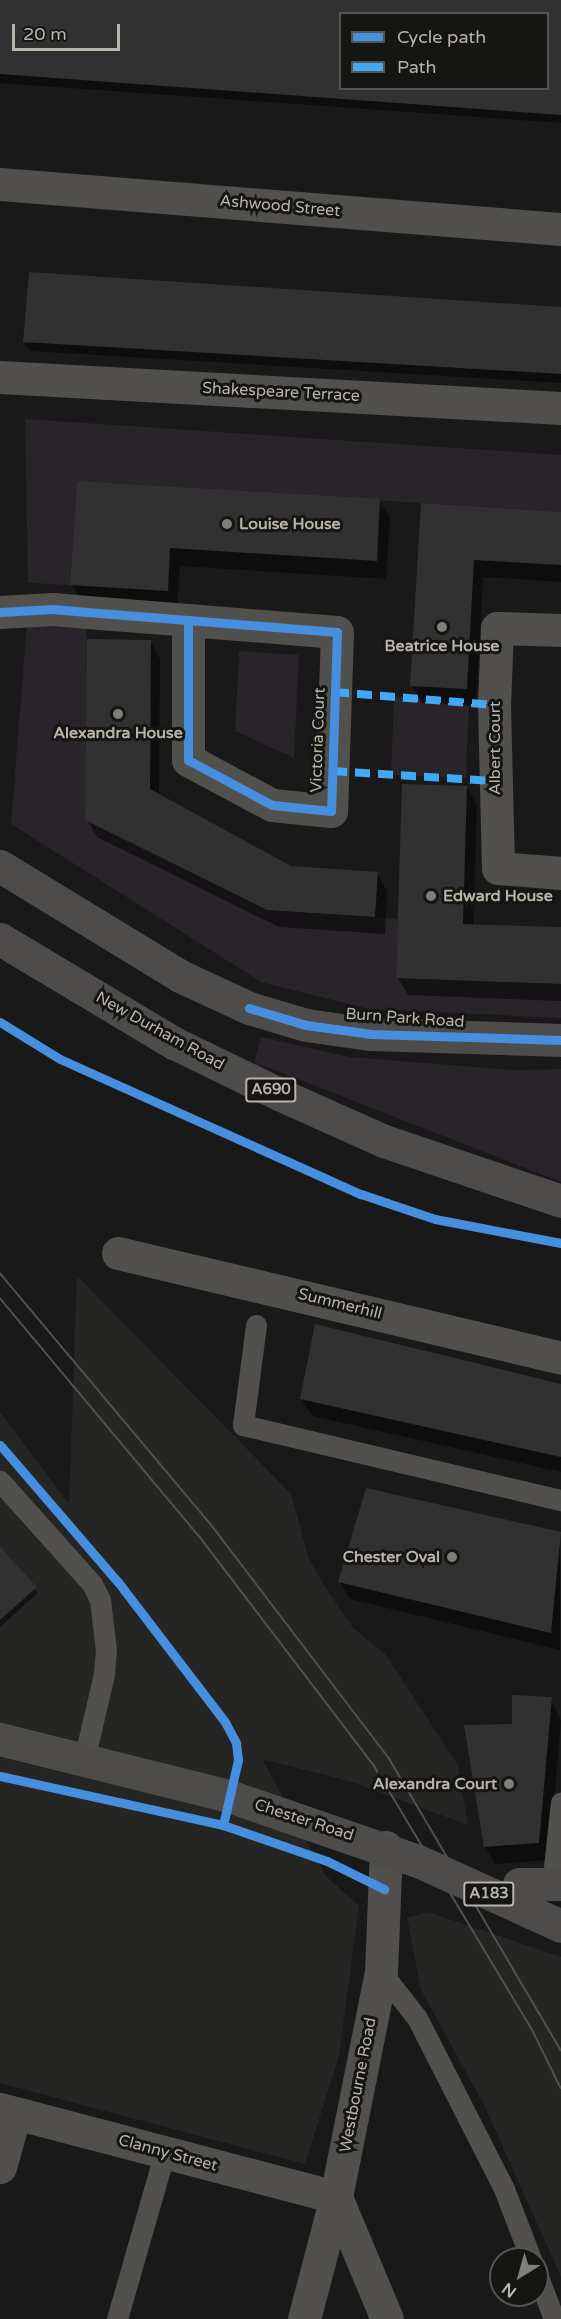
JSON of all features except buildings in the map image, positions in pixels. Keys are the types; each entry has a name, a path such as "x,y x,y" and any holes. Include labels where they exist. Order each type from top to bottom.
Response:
{"highway":[{"name":"Burn Park Road","path":"0,866 180,976 249,1008 306,1025 371,1034 561,1040"},
{"name":"New Durham Road","path":"0,939 174,1043 281,1095 384,1141 561,1201"}],"main road":[{"name":"Chester Road","path":"0,1739 229,1796 386,1847 561,1926"},
{"path":"418,1861 519,1884 556,1885"}],"street":[{"name":"Ashwood Street","path":"0,184 561,228"},
{"name":"Shakespeare Terrace","path":"0,377 561,408"},
{"name":"Victoria Court","path":"0,612 53,609 337,632 331,811 272,805 188,760 188,620"},
{"name":"Albert Court","path":"561,630 498,628 494,705 498,868 561,873"},
{"name":"Summerhill","path":"118,1253 561,1358"},
{"name":"Westbourne Road","path":"304,2319 336,2197 381,1972 386,1847"},
{"name":"Clanny Street","path":"8,2111 336,2197"},
{"path":"0,2167 8,2111"},
{"path":"336,2197 387,2319"}],"lane":[{"path":"256,1325 243,1425 561,1500"},
{"path":"0,1480 92,1584 100,1600 106,1650 104,1674 84,1760"},
{"path":"556,1885 561,1802"},
{"path":"381,1972 417,2018 504,2189 526,2247"},
{"path":"117,2319 165,2152"}],"shaded area":[{"path":"25,419 561,455 561,512 77,481 70,585 28,583"},
{"path":"28,610 87,612 86,820 267,910 398,919 396,978 561,984 561,1018 369,1009 261,982 11,824"},
{"path":"239,651 299,655 294,758 235,731"},
{"path":"394,697 469,701 466,778 391,775"},
{"path":"261,1037 349,1057 514,1070 561,1069 561,1182 254,1062"},
{"path":"77,1276 291,1494 309,1559 324,1585 353,1628 385,1654 458,1765 468,1825 352,1782 262,1759 325,1875 359,1906 339,2056 305,2164 0,2083 0,1412 69,1504"},
{"path":"428,1912 561,1957 561,2277 484,2105 421,1990 407,1918"}],"tram line":[{"path":"0,1273 213,1527 389,1758 561,2050"},
{"path":"0,1298 200,1537 375,1767 534,2033 561,2088"}],"marked path":[{"path":"334,692 494,705"},
{"path":"332,771 494,781"}],"cycle path":[{"path":"0,612 53,609 337,632 331,811 272,805 188,760 188,620"},
{"path":"249,1008 306,1025 371,1034 561,1040"},
{"path":"0,1022 60,1059 361,1194 435,1219 561,1243"},
{"path":"0,1445 118,1582 225,1722 236,1743 238,1760 223,1825 327,1861 384,1889"},
{"path":"0,1776 223,1825"}],"place":[{"name":"Louise House","path":"227,524"},
{"name":"Beatrice House","path":"442,627"},
{"name":"Alexandra House","path":"118,714"},
{"name":"Edward House","path":"431,896"},
{"name":"Chester Oval","path":"452,1557"},
{"name":"Alexandra Court","path":"509,1784"}]}
